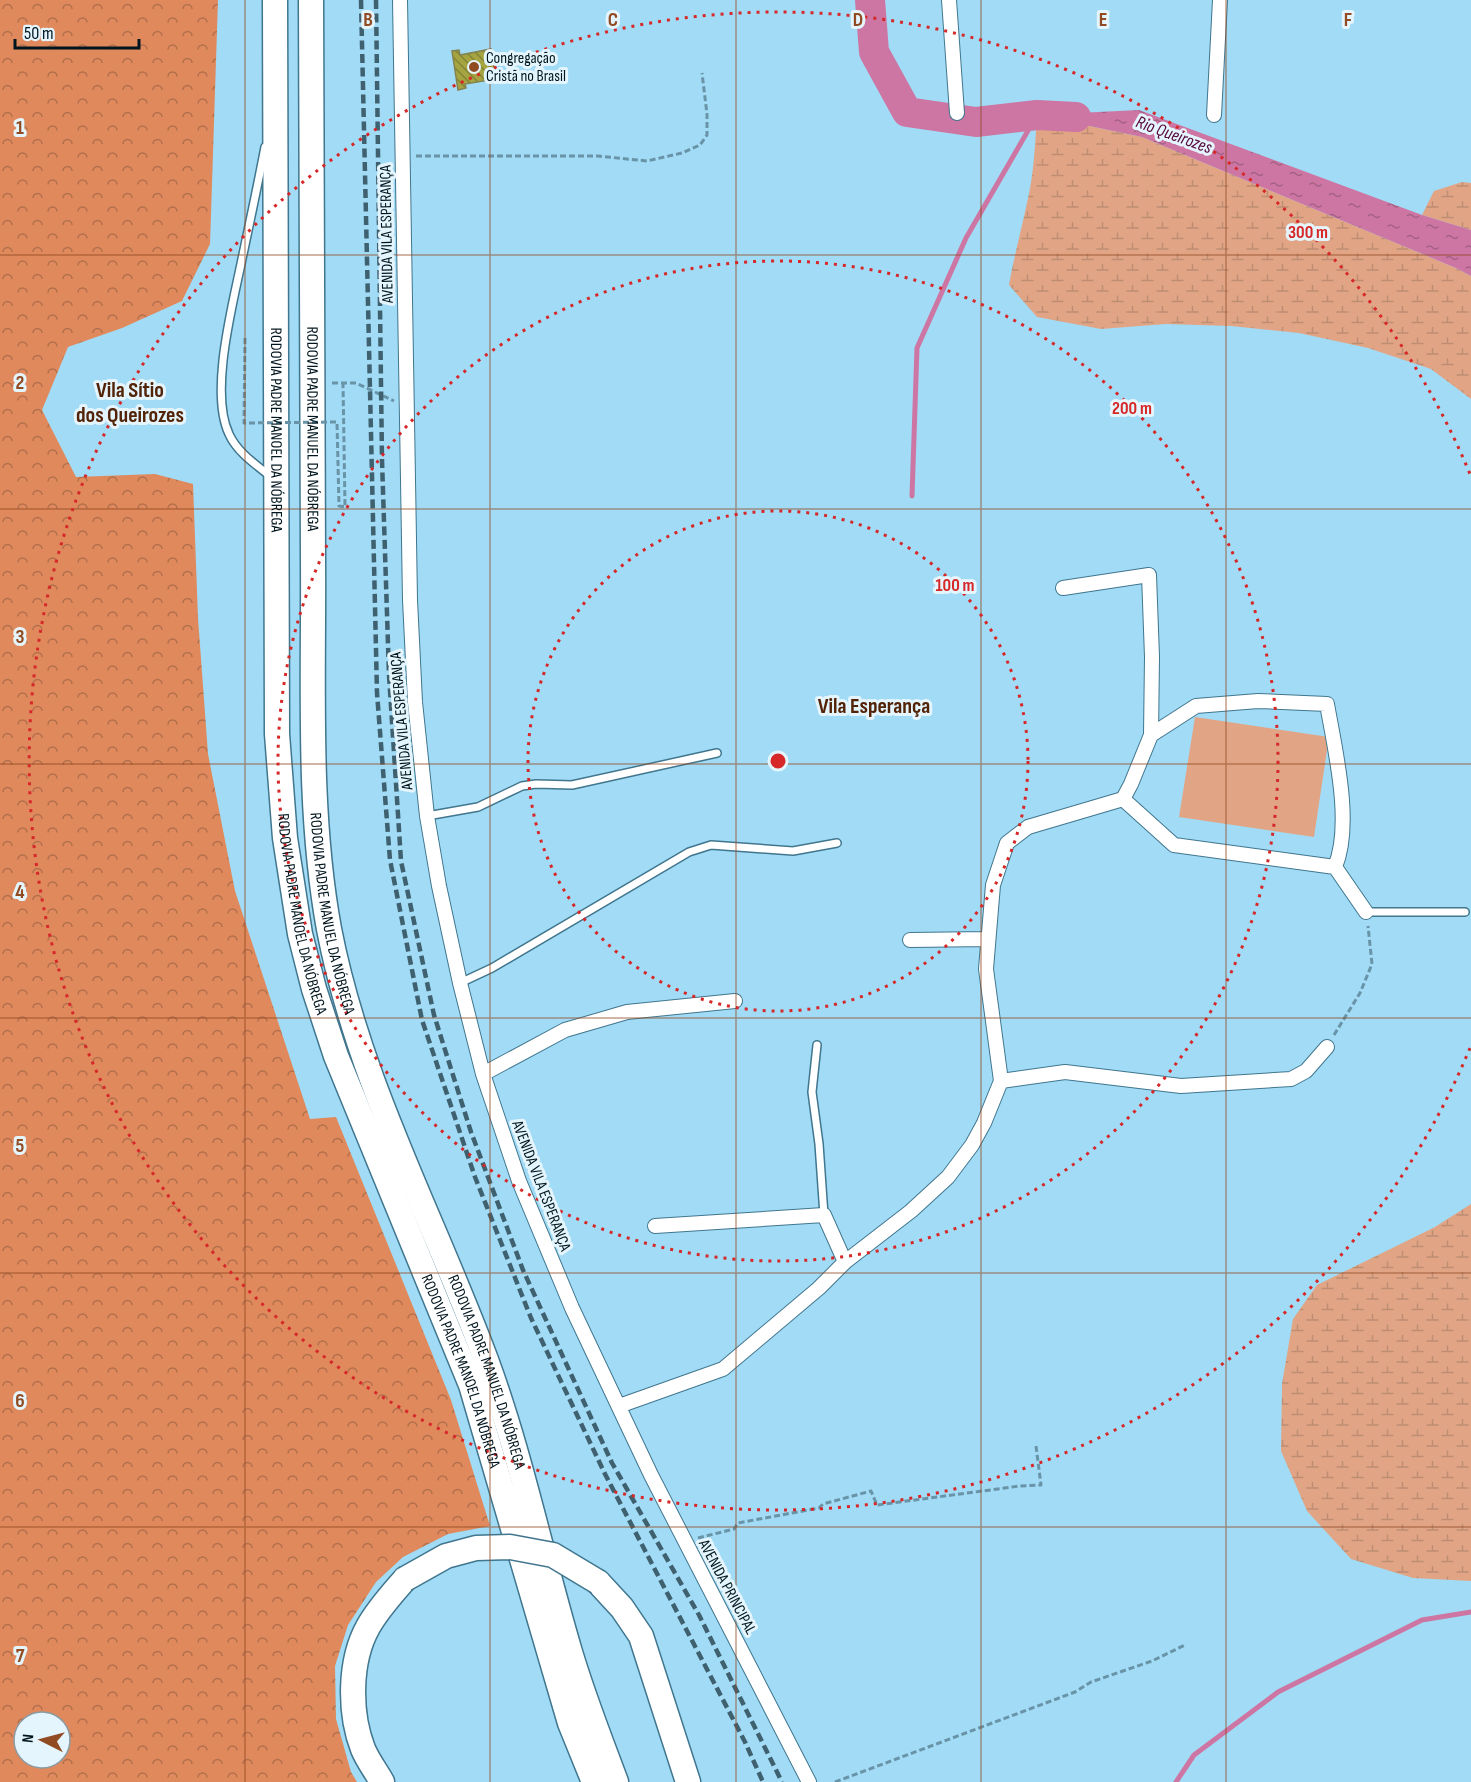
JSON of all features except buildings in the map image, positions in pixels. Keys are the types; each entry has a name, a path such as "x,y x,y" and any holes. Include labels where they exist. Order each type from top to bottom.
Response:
{"highway":[{"name":"RODOVIA PADRE MANOEL DA NÓBREGA","path":"275,0 277,734 285,838 300,934 314,989 336,1056 471,1385 570,1723 594,1782"},
{"name":"RODOVIA PADRE MANUEL DA NÓBREGA","path":"311,0 316,827 329,928 352,1024 380,1100 486,1361 517,1459 571,1653 596,1731 616,1782"},
{"path":"382,1782 363,1749 353,1707 354,1668 367,1628 384,1602 405,1579 446,1556 476,1548 510,1547 553,1555 577,1568 598,1582 622,1608 641,1636 688,1782"},
{"path":"570,1723 586,1782"}],"street":[{"name":"AVENIDA VILA ESPERANÇA","path":"400,0 410,600 415,702 427,816 460,983 483,1074 519,1181 572,1308 619,1406"},
{"path":"949,0 957,113"},
{"path":"1214,115 1220,0"},
{"path":"619,1406 723,1369 819,1288 845,1262 911,1211 948,1177 972,1145 984,1123 1001,1081 986,969 993,885 1007,843 1028,827 1123,799 1152,735 1149,575 1063,588"},
{"path":"1152,735 1196,706 1258,701 1327,704 1342,789 1341,852 1335,867"},
{"path":"1123,799 1173,845 1335,867 1366,912"},
{"path":"910,940 987,939"},
{"path":"483,1074 565,1030 627,1012 735,1001"},
{"path":"1001,1081 1065,1072 1180,1086 1291,1079 1306,1071 1326,1047"},
{"path":"655,1226 824,1215 845,1262"},
{"name":"AVENIDA PRINCIPAL","path":"619,1406 684,1541 809,1782"}],"lane":[{"path":"275,100 233,304 222,369 221,406 228,434 242,453 276,482"},
{"path":"427,816 478,807 522,786 536,784 572,786 717,753"},
{"path":"460,983 492,968 689,852 711,845 793,852 837,843"},
{"path":"1366,912 1465,912"},
{"path":"817,1045 812,1092 819,1144 824,1215"}],"path":[{"path":"402,156 587,156 647,161 682,153 700,145 707,135 702,73"},
{"path":"245,338 244,423 337,422 339,506 345,507 343,383"},
{"path":"312,384 356,383 406,407"},
{"path":"1326,1047 1360,993 1372,964 1366,912"},
{"path":"684,1541 734,1529 738,1523 819,1508 823,1504 871,1491 877,1505 1041,1485 1036,1446"},
{"path":"835,1782 1075,1692 1091,1682 1152,1660 1185,1645"}],"green space":[{"path":"0,0 218,0 210,244 182,301 122,328 68,347 42,410 76,477 155,474 193,484 198,618 208,754 235,891 310,1119 336,1117 451,1400 490,1526 448,1534 403,1557 376,1582 348,1625 335,1666 336,1719 351,1772 357,1782 0,1782"},
{"path":"1037,115 1142,137 1471,276 1471,399 1431,369 1368,348 1299,333 1231,326 1166,324 1101,329 1037,317 1009,285 1031,181"},
{"path":"1462,182 1471,183 1471,230 1422,215 1434,191"},
{"path":"1195,717 1329,737 1314,837 1179,817"},
{"path":"1471,1204 1471,1581 1413,1578 1351,1559 1307,1511 1281,1451 1282,1384 1293,1319 1317,1285 1435,1227"}],"water":[{"path":"1139,110 1422,215 1471,230 1471,276 1142,137 1037,115"}],"waterway":[{"name":"Rio Queirozes","path":"870,0 874,52 907,112 976,122 1037,115 1076,117"},
{"path":"912,496 917,348 966,238 1037,115"},
{"path":"1176,1782 1194,1755 1278,1692 1422,1620 1471,1612"}],"railway":[{"path":"361,0 377,693 390,860 422,1020 475,1177 531,1318 605,1474 745,1742 763,1782"},
{"path":"376,0 382,460 389,675 401,861 434,1015 471,1132 523,1270 612,1463 699,1615 782,1782"}],"place":[{"name":"Congregação Cristã no Brasil","path":"474,67"}],"district":[{"name":"Vila Sítio dos Queirozes","path":"130,402"},
{"name":"Vila Esperança","path":"874,706"}]}
